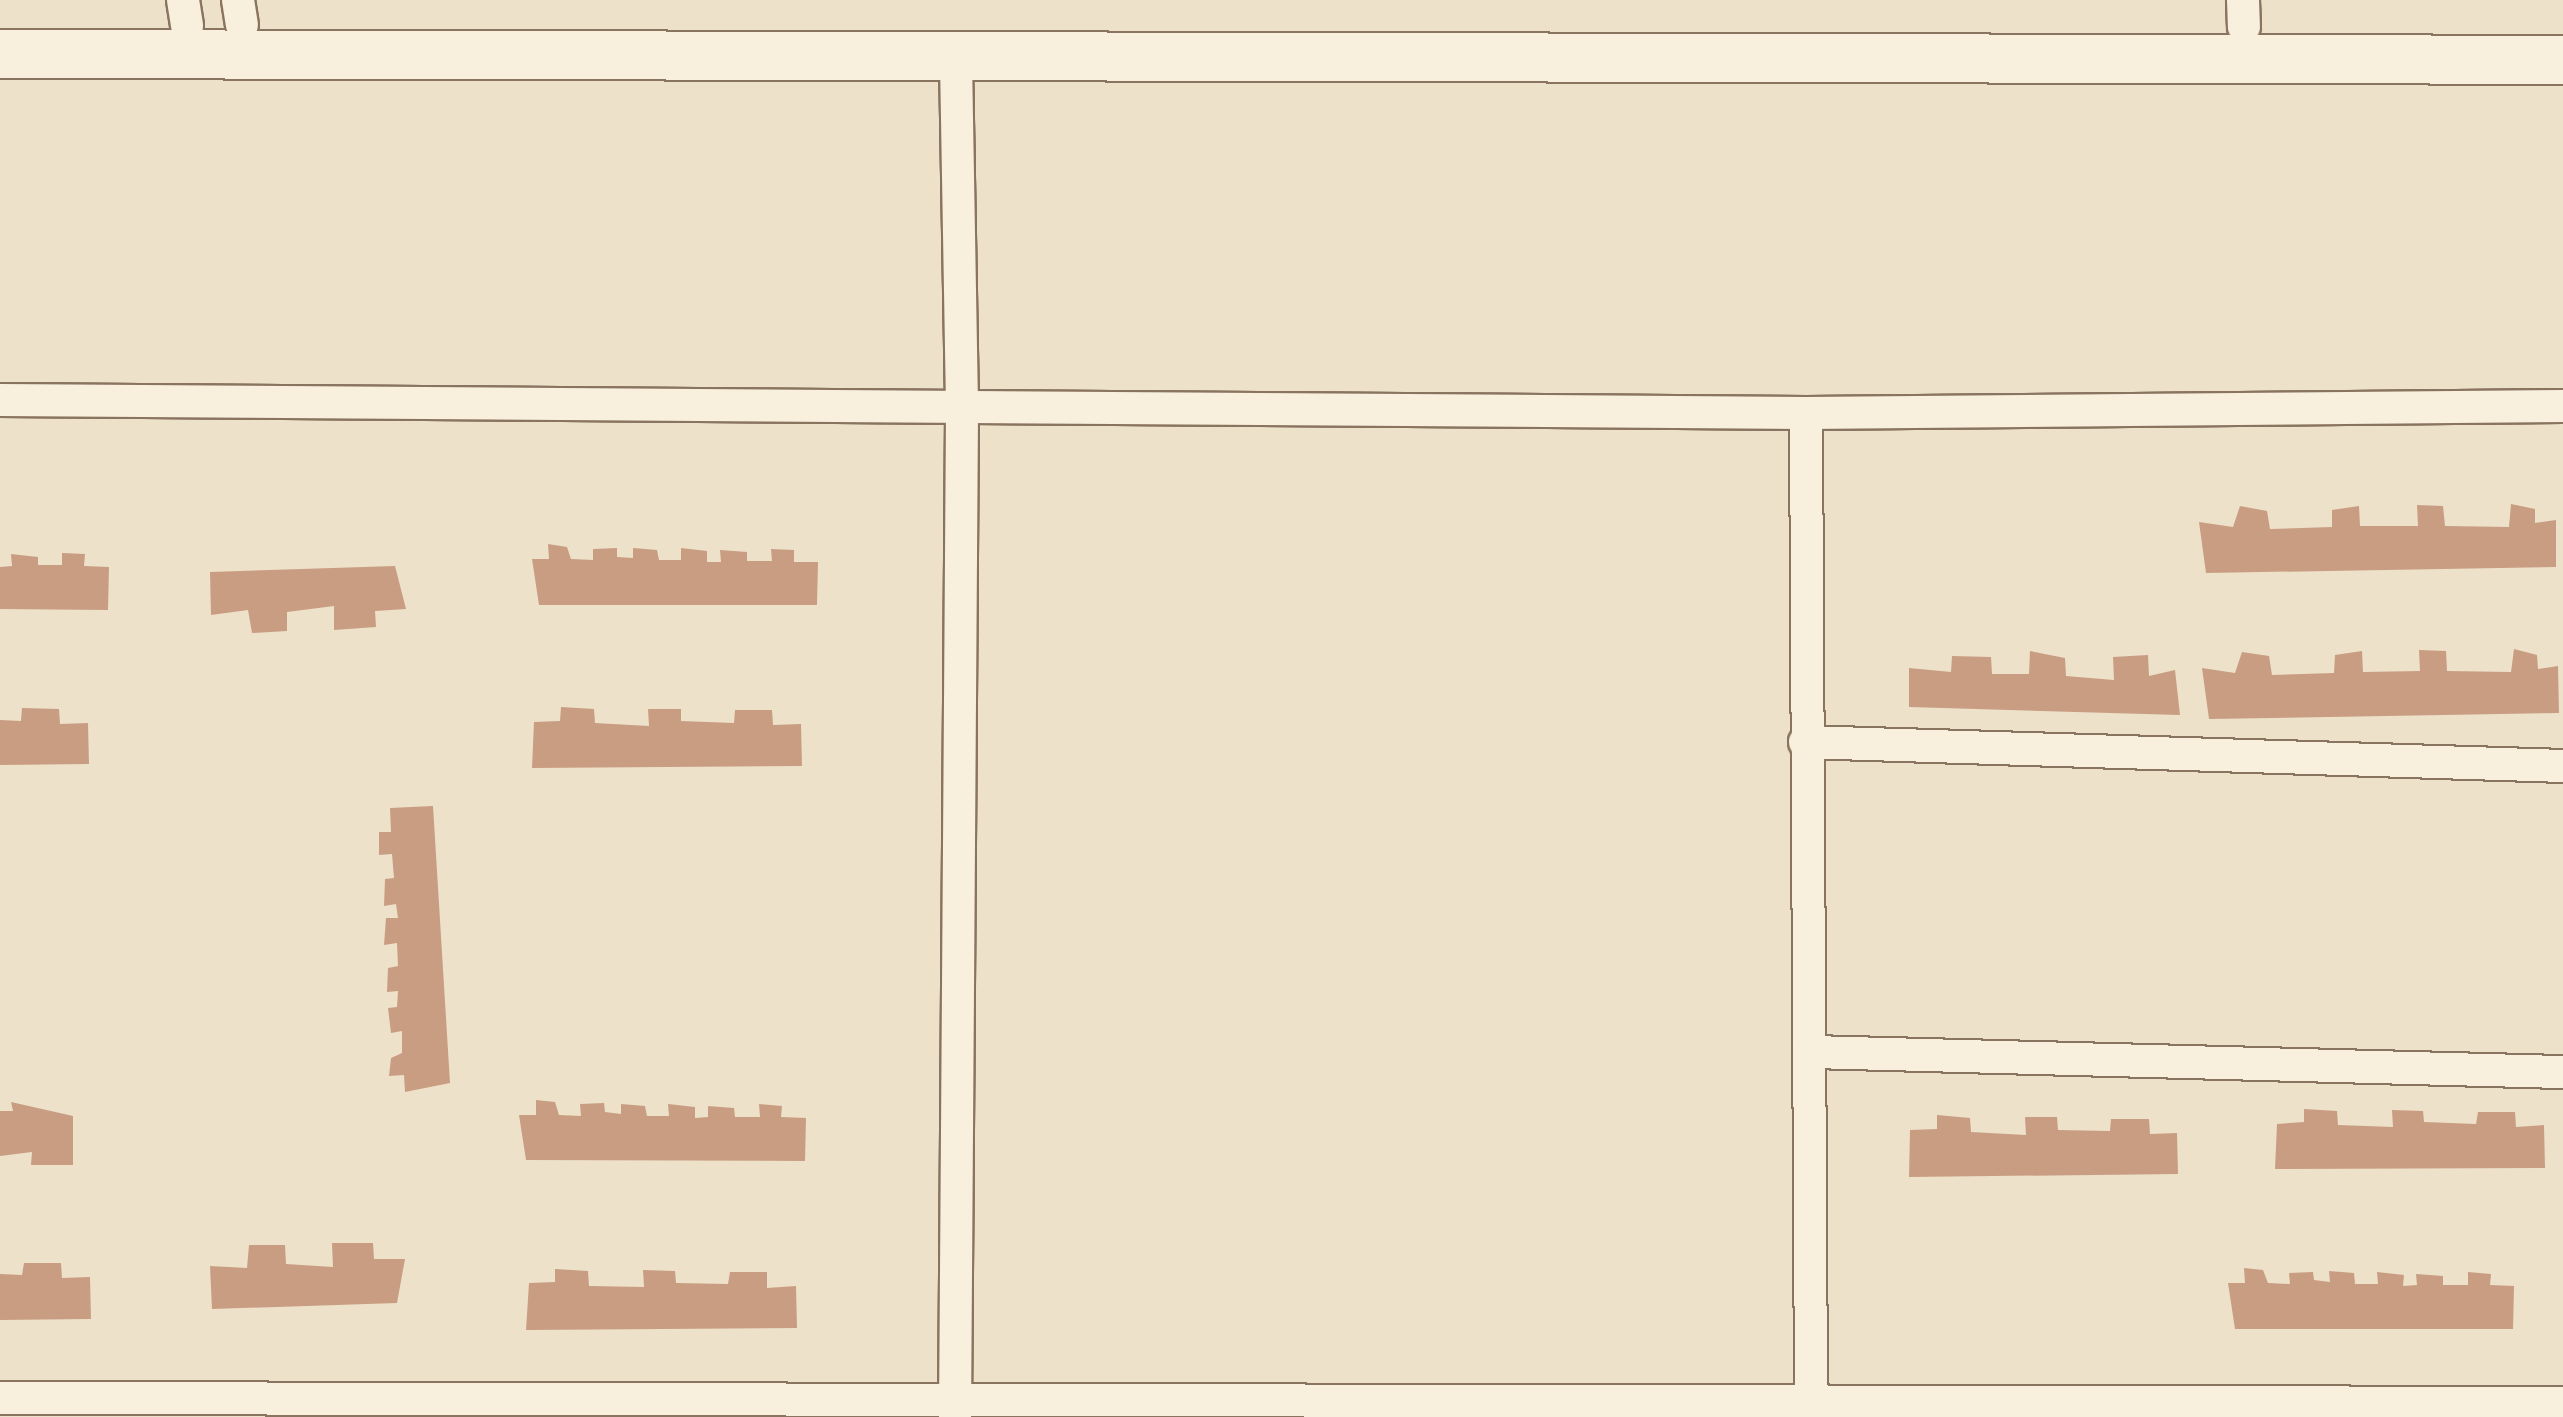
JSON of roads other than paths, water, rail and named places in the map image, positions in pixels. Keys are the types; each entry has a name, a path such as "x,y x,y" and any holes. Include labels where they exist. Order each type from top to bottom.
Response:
{"street":[{"path":"0,26 185,13 2244,13 2563,27"},
{"path":"0,54 2563,60"},
{"path":"955,1409 962,405 956,56"},
{"path":"0,400 1806,413 2563,406"},
{"path":"1806,413 1805,742 1812,1052 1812,1397"},
{"path":"1805,742 2563,766"},
{"path":"1812,1052 2563,1072"},
{"path":"0,1398 955,1409 1812,1397 2238,1411 2563,1403"}]}
